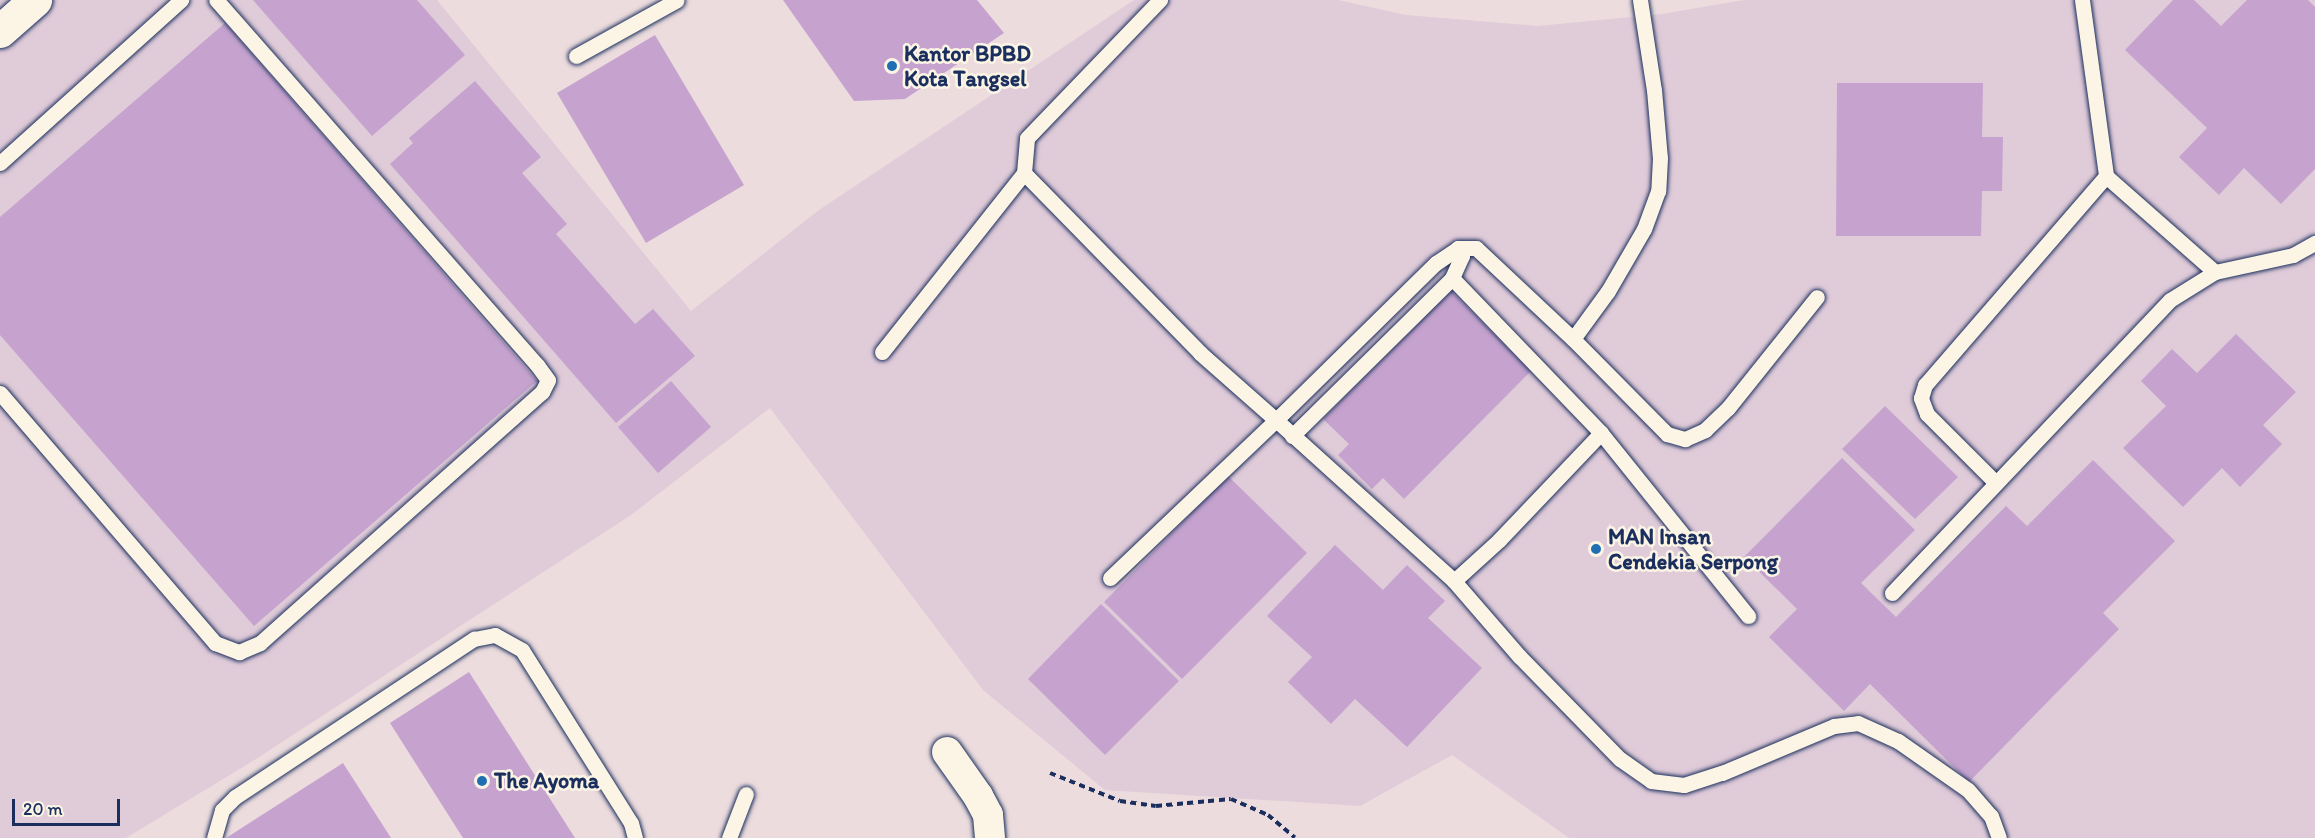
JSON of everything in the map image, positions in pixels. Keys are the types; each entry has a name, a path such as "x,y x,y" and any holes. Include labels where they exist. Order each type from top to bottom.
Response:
{"main road":[{"path":"0,31 35,0"}],"street":[{"path":"947,752 978,795 988,815 990,838"}],"lane":[{"path":"0,163 181,0"},
{"path":"0,393 215,643 239,652 260,643 542,392 548,380 537,365 216,0"},
{"path":"576,56 677,0"},
{"path":"882,352 1024,173 1027,138 1160,0"},
{"path":"1573,339 1608,291 1644,229 1658,191 1660,158 1654,90 1640,0"},
{"path":"2082,0 2106,176 2215,272"},
{"path":"1024,173 1200,353 1454,581 1519,656 1620,759 1651,781 1684,785 1834,726 1857,723 1898,741 1968,790 1987,809 1999,838"},
{"path":"1996,483 1927,414 1921,398 1925,385 2106,176"},
{"path":"1892,593 2170,300 2215,272 2293,255 2315,243"},
{"path":"1292,436 1452,278 1461,256 1458,248"},
{"path":"1110,578 1436,263 1458,248 1476,248 1573,339 1667,434 1685,439 1705,430 1728,408 1817,297"},
{"path":"1452,278 1601,434 1748,616"},
{"path":"1454,581 1499,540 1601,434"},
{"path":"214,838 222,810 235,797 474,639 495,635 522,650 631,823 635,838"},
{"path":"729,838 746,795"}],"path":[{"path":"1050,773 1120,801 1156,806 1231,799 1268,815 1295,838"}],"shaded area":[{"name":"MAN Insan Cendekia Serpong","path":"0,0 437,0 691,311 819,210 1134,0 1338,0 1406,15 1538,26 1662,14 1744,0 2315,0 2315,838 1569,838 1452,755 1360,806 1105,790 983,690 770,408 631,515 256,759 126,838 0,838"}],"building":[{"path":"253,0 417,0 465,55 372,136"},
{"name":"Kantor BPBD Kota Tangsel","path":"783,0 977,0 1004,33 905,99 854,101"},
{"path":"2173,0 2194,0 2221,26 2247,0 2308,0 2315,7 2315,169 2281,204 2244,168 2219,195 2179,157 2207,128 2125,50"},
{"path":"225,23 537,381 254,626 0,335 0,217"},
{"path":"655,35 744,185 646,243 557,93"},
{"path":"475,81 541,157 522,173 567,224 556,234 635,324 653,309 695,356 616,423 390,164 413,143 409,138"},
{"path":"1837,83 1983,83 1982,137 2003,137 2002,191 1982,191 1981,236 1836,236"},
{"path":"1451,291 1531,371 1404,499 1383,478 1372,489 1338,455 1349,444 1323,419"},
{"path":"2236,334 2296,392 2263,425 2282,444 2240,487 2222,468 2183,507 2123,448 2166,406 2141,381 2172,349 2197,373"},
{"path":"671,381 711,427 658,473 618,427"},
{"path":"1885,406 1958,477 1915,519 1842,449"},
{"path":"1842,458 1915,530 1861,583 1896,617 2006,506 2027,526 2093,460 2175,541 2103,613 2119,629 1969,782 1870,684 1844,711 1769,637 1797,609 1744,557"},
{"path":"1228,476 1307,553 1182,679 1104,602"},
{"path":"1335,545 1383,590 1407,565 1445,601 1428,618 1482,668 1407,747 1355,699 1331,724 1288,682 1312,657 1267,616"},
{"path":"1101,604 1179,681 1105,755 1028,679"},
{"name":"The Ayoma","path":"469,672 575,838 463,838 390,723"},
{"path":"343,763 391,838 226,838"}],"place":[{"name":"Kantor BPBD Kota Tangsel","path":"892,66"},
{"name":"MAN Insan Cendekia Serpong","path":"1596,549"},
{"name":"The Ayoma","path":"482,781"}]}
